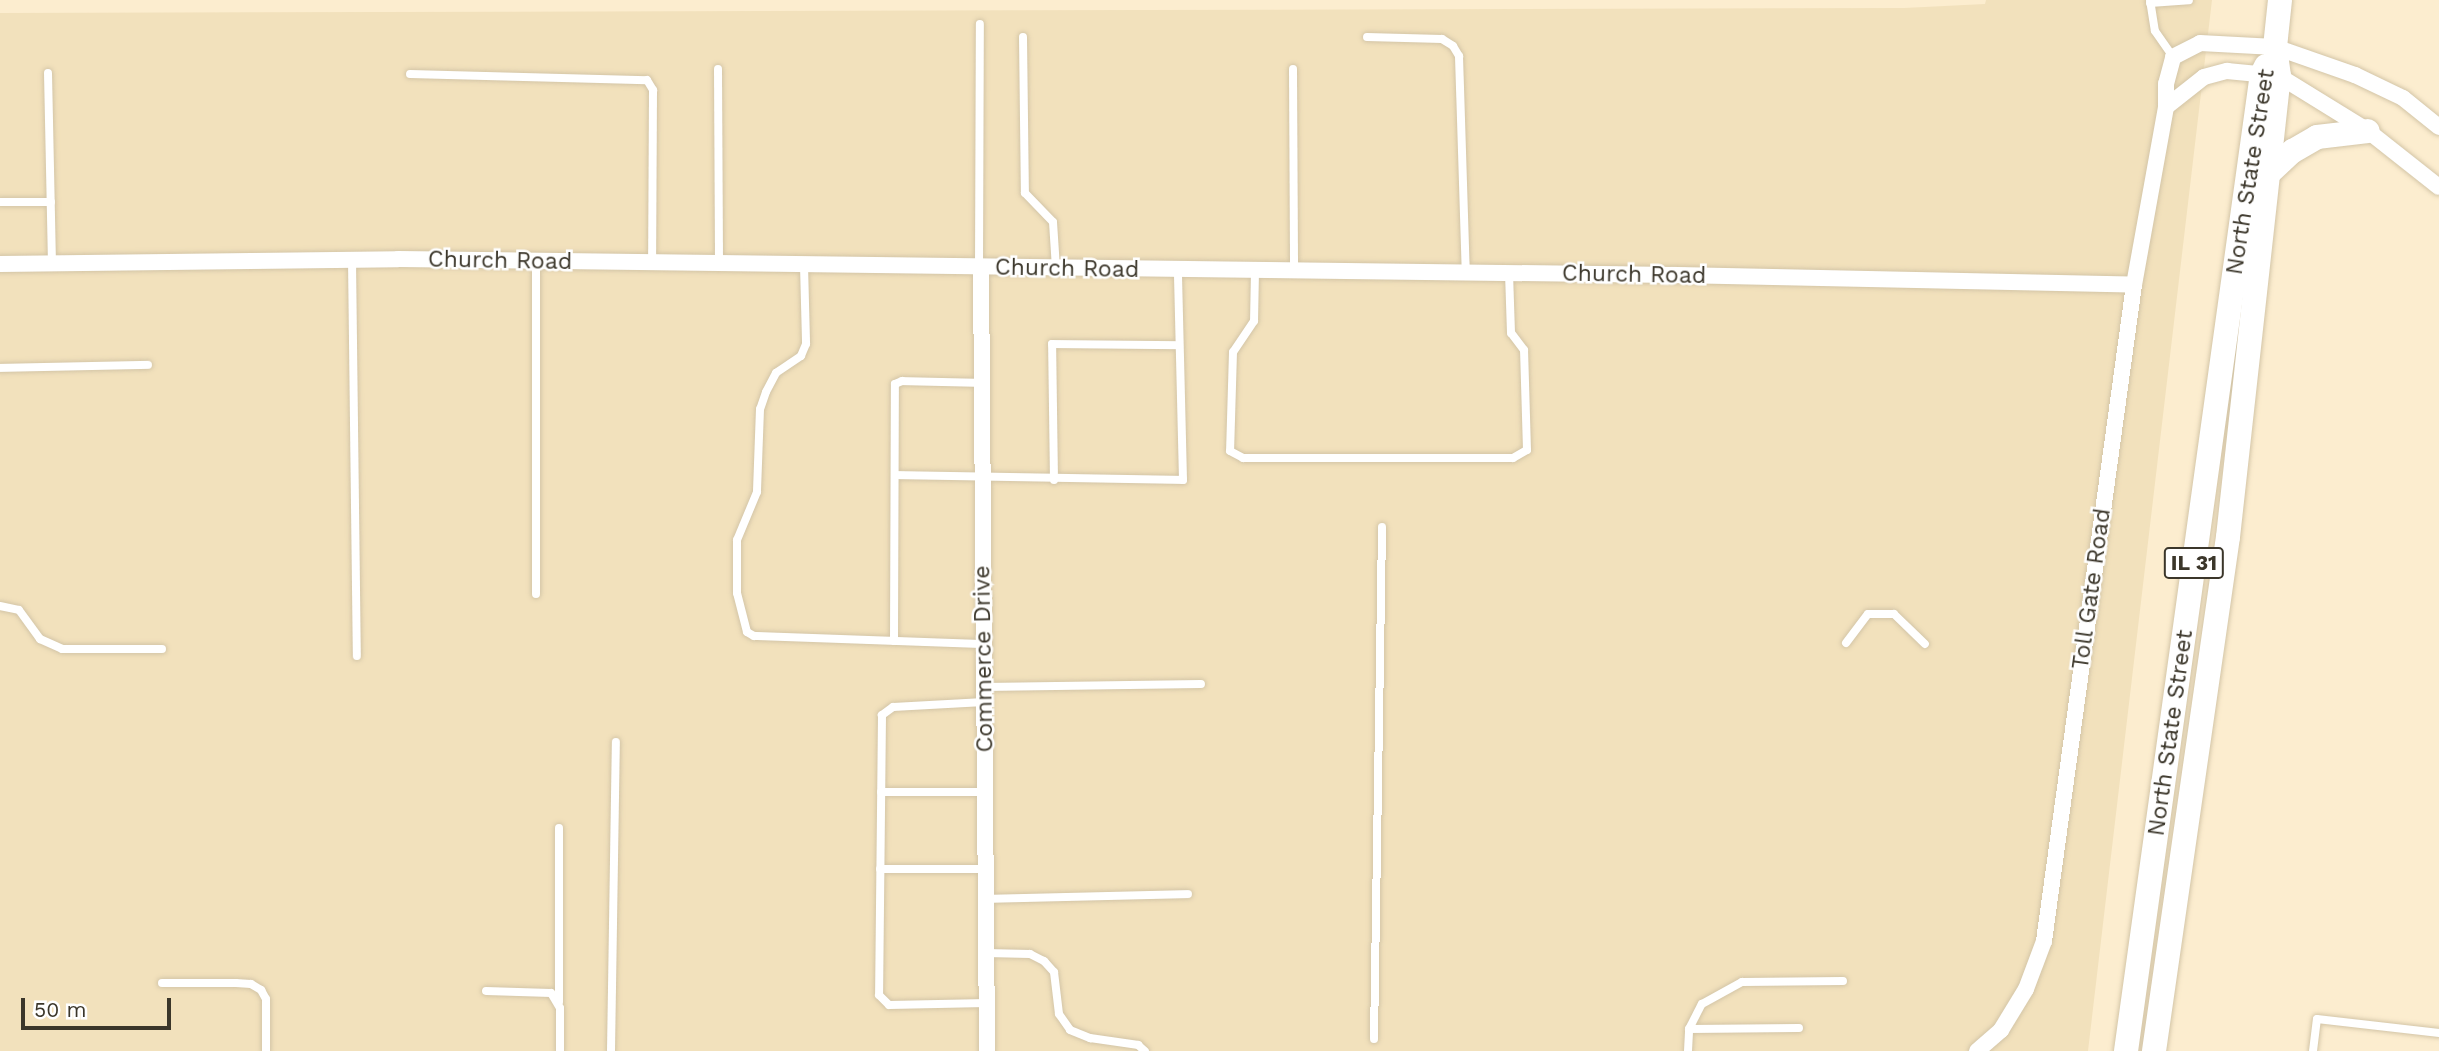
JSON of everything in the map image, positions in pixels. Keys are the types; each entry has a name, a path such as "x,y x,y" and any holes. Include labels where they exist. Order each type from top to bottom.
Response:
{"main road":[{"name":"IL 31","path":"2275,47 2280,0"},
{"name":"North State Street","path":"2126,1051 2275,47"},
{"name":"North State Street","path":"2154,1051 2228,537 2268,174 2270,75"},
{"path":"2268,174 2293,151 2317,138 2368,131"}],"street":[{"path":"2173,57 2200,43 2275,47 2355,75 2403,98 2439,127"},
{"name":"Toll Gate Road","path":"1977,1051 2001,1030 2026,989 2044,941 2134,285 2166,107 2166,85 2173,57"},
{"path":"2166,107 2204,77 2227,71 2270,75 2368,131 2439,187"},
{"name":"Church Road","path":"0,264 536,261 2134,285"},
{"name":"Commerce Drive","path":"980,268 987,1051"}],"lane":[{"path":"2173,57 2155,31 2150,2 2189,0"},
{"path":"980,24 980,268"},
{"path":"1023,37 1025,193 1054,222 1056,269"},
{"path":"1367,37 1442,40 1453,46 1459,56 1466,273"},
{"path":"718,69 719,264"},
{"path":"1293,69 1294,271"},
{"path":"48,74 52,263"},
{"path":"410,75 648,80 653,90 652,263"},
{"path":"0,202 51,202"},
{"path":"352,260 357,656"},
{"path":"536,261 536,594"},
{"path":"804,265 806,344 801,356 776,373 760,409 757,492 737,540 737,593 747,632 754,636 984,644"},
{"path":"895,475 982,479 1183,480 1178,270"},
{"path":"1255,271 1254,321 1233,352 1230,452 1243,458 1513,458 1527,450 1524,350 1511,333 1509,274"},
{"path":"1054,480 1052,344 1179,345"},
{"path":"0,368 148,365"},
{"path":"894,641 895,384 902,381 982,383"},
{"path":"1374,1039 1382,527"},
{"path":"0,606 19,610 40,639 62,649 163,649"},
{"path":"1846,643 1868,614 1895,614 1925,644"},
{"path":"987,1003 889,1005 879,995 882,715 892,707 984,694 1201,684"},
{"path":"611,1051 616,742"},
{"path":"881,792 985,792"},
{"path":"559,828 560,1051"},
{"path":"880,869 986,869"},
{"path":"986,899 1188,894"},
{"path":"986,953 1030,954 1044,961 1054,972 1059,1014 1070,1030 1090,1038 1138,1045 1145,1051"},
{"path":"1688,1051 1689,1029 1702,1004 1742,982 1843,981"},
{"path":"163,983 251,984 261,990 266,999 266,1051"},
{"path":"486,991 542,991 551,993 559,1002"},
{"path":"2314,1051 2317,1019 2439,1033"},
{"path":"1689,1029 1799,1028"}],"shaded area":[{"path":"1986,0 2212,0 2088,1051 0,1051 0,13 1904,8 1985,4"}]}
